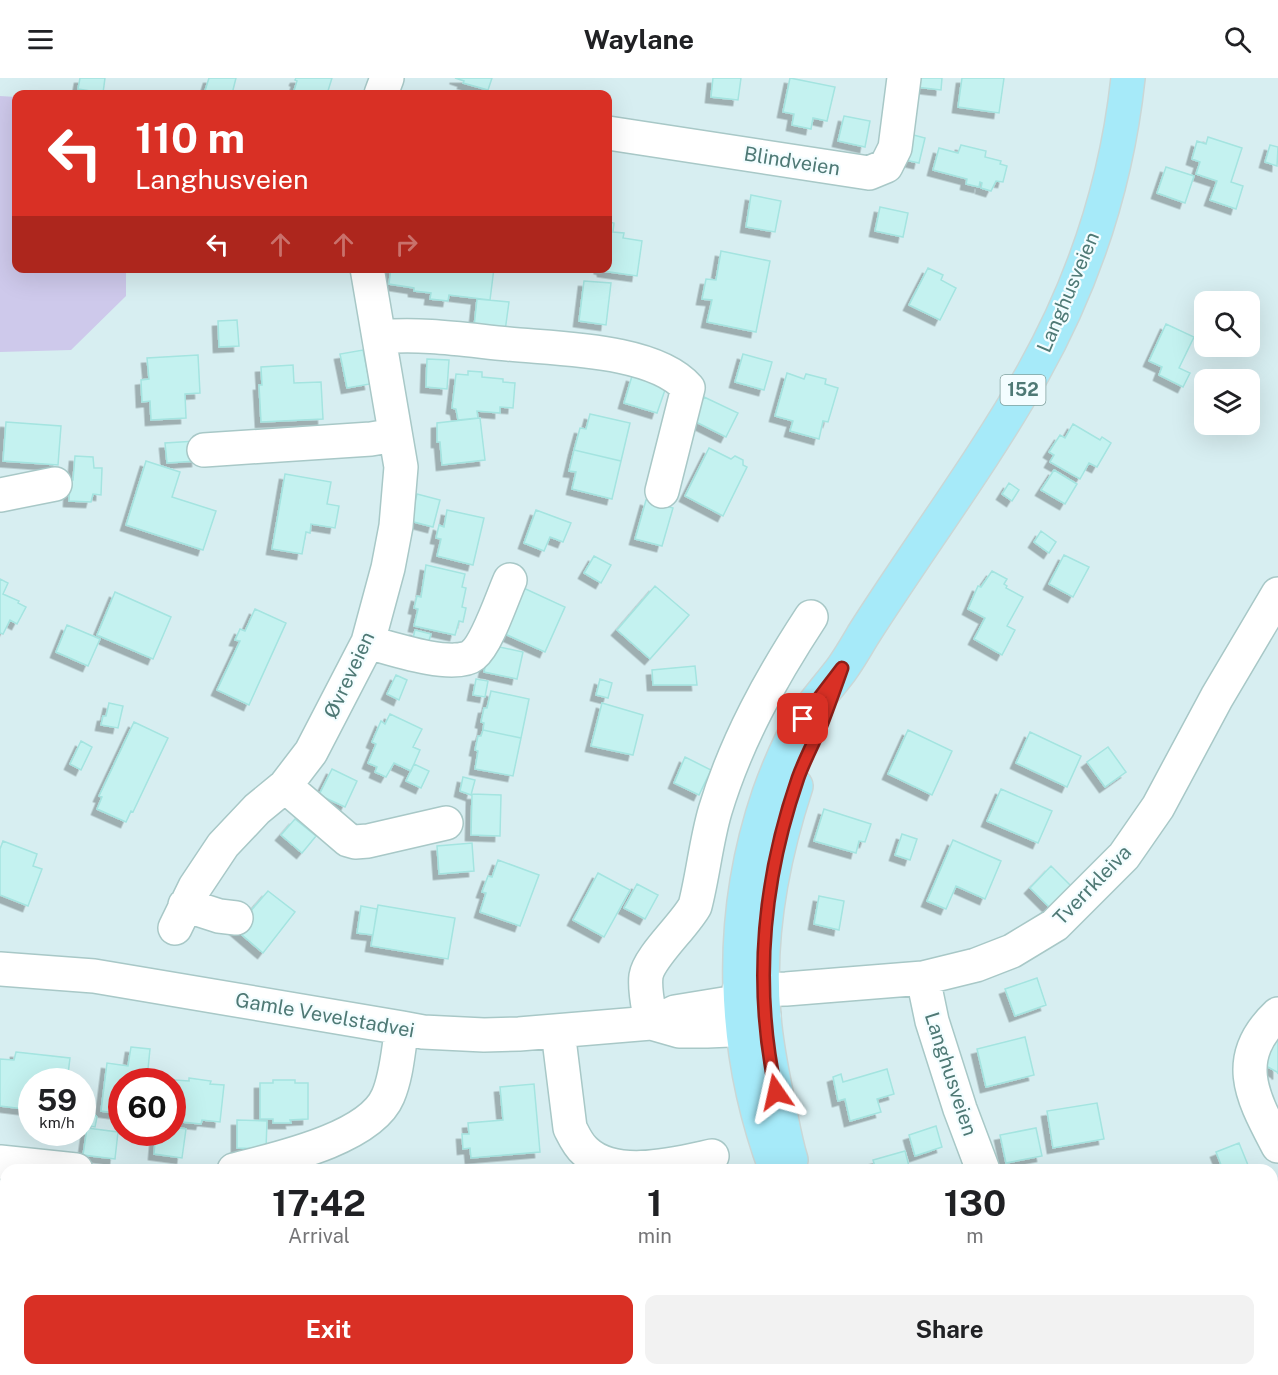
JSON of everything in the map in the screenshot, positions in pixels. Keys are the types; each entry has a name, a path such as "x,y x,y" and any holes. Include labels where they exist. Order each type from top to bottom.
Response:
{"main road":[{"name":"Langhusveien","path":"774,1164 757,1117 749,1005 739,952 744,898 752,855 770,793 803,719 842,668 992,440 1051,338 1079,276 1103,207 1119,140 1128,78"},
{"name":"Langhusveien","path":"749,1005 772,1072 793,1164"}],"street":[{"name":"Blindveien","path":"612,134 869,173 886,166 895,148 904,78"},
{"name":"Øvreveien","path":"236,918 180,917 205,870 223,845 258,809 285,786 311,752 368,642 388,568 396,526 401,467 368,273"},
{"path":"380,337 418,335 517,345 579,348 639,362 672,375 688,388 662,491"},
{"path":"204,450 371,439 395,435"},
{"path":"0,495 55,484"},
{"path":"368,642 412,654 449,660 469,658 481,646 510,580"},
{"name":"Tverrkleiva","path":"749,1005 923,978 976,965 1021,945 1055,925 1124,856 1158,807 1217,697 1278,594"},
{"path":"651,1023 646,982 648,969 687,920 694,906 715,813 729,771 759,705 811,617"},
{"path":"285,786 343,837 355,842 446,823"},
{"name":"Gamle Vevelstadvei","path":"0,969 48,971 104,978 423,1032 484,1035 651,1023 675,1012 705,1006 730,1003 749,1005"},
{"name":"Langhusveien","path":"923,978 932,1021 960,1109 981,1164"},
{"path":"1278,1014 1265,1027 1253,1050 1250,1075 1256,1102 1278,1146"},
{"path":"253,1164 331,1140 351,1132 375,1116 388,1097 392,1085 402,1028"},
{"path":"558,1031 570,1128 592,1164"},
{"path":"670,1164 712,1156"},
{"path":"0,1162 19,1164"}],"shaded area":[{"path":"0,78 1278,78 1278,1164 0,1164"},
{"path":"0,96 12,97 12,273 126,273 126,296 71,350 0,352"}],"building":[{"path":"80,78 105,78 103,90 78,89"},
{"path":"209,78 236,78 233,90 205,90"},
{"path":"296,78 332,78 328,90 294,90 297,81"},
{"path":"455,78 492,78 488,90 463,83 464,81"},
{"path":"713,78 741,78 738,100 711,97"},
{"path":"790,78 835,87 827,121 813,118 811,129 792,125 794,114 783,112"},
{"path":"918,78 942,78 941,90 916,87"},
{"path":"962,78 1004,78 999,113 958,107"},
{"path":"844,116 870,121 865,147 838,141"},
{"path":"906,133 925,138 919,163 900,159"},
{"path":"1208,137 1242,148 1231,182 1243,186 1236,209 1210,200 1217,181 1196,174 1200,162 1192,159 1197,141 1206,144"},
{"path":"961,145 986,151 985,157 1001,161 1000,164 1007,166 1003,182 996,181 991,191 981,188 982,183 980,182 979,187 966,184 967,179 933,170 939,148 958,153"},
{"path":"1270,145 1278,147 1277,166 1265,162"},
{"path":"1166,167 1194,176 1185,203 1157,193"},
{"path":"751,195 781,201 775,232 746,227"},
{"path":"880,207 908,213 903,237 875,231"},
{"path":"612,223 614,223 613,232 624,233 623,238 642,241 637,276 612,272"},
{"path":"721,251 770,261 756,332 707,322 712,300 702,299 706,279 716,280"},
{"path":"928,268 943,275 941,280 956,288 940,320 909,305"},
{"path":"390,273 493,273 490,300 449,295 448,301 430,299 431,293 389,284"},
{"path":"584,281 611,283 606,325 579,321"},
{"path":"477,299 509,302 505,331 474,327"},
{"path":"237,320 239,346 219,347 218,321"},
{"path":"1166,324 1194,337 1179,368 1190,373 1183,387 1159,375 1162,367 1149,361"},
{"path":"363,350 370,384 347,388 340,354"},
{"path":"743,354 772,362 764,390 735,382"},
{"path":"198,355 200,393 185,394 186,418 151,420 150,401 142,402 141,380 149,379 147,358"},
{"path":"427,359 449,360 447,389 426,387"},
{"path":"293,365 294,383 321,382 323,419 261,422 259,385 262,385 261,367"},
{"path":"468,371 482,372 482,377 515,383 513,408 500,407 500,413 477,411 478,418 458,420 456,409 452,408 456,374 468,375"},
{"path":"787,373 804,379 806,374 826,379 825,384 838,388 828,422 823,421 819,439 790,431 793,421 775,416"},
{"path":"632,376 666,387 657,413 624,403"},
{"path":"704,397 738,413 726,437 692,420"},
{"path":"590,414 630,423 621,461 574,450 580,428 586,429"},
{"path":"480,418 485,460 442,465 440,442 437,442 437,423"},
{"path":"6,422 61,426 58,465 3,461"},
{"path":"1073,424 1100,440 1102,437 1111,443 1097,467 1089,463 1080,479 1050,462 1054,455 1049,452 1060,435 1065,438"},
{"path":"196,441 197,461 167,463 165,443"},
{"path":"709,448 731,459 735,456 743,460 743,465 747,467 723,516 685,496"},
{"path":"574,450 621,461 612,499 572,489 576,472 569,471"},
{"path":"75,456 93,457 94,468 102,468 101,495 93,494 91,502 69,501"},
{"path":"146,461 180,472 172,497 216,511 203,550 126,525"},
{"path":"1054,470 1077,484 1065,504 1041,490"},
{"path":"285,474 331,482 327,504 339,506 335,528 311,524 310,533 306,532 302,554 272,549"},
{"path":"1009,483 1019,490 1012,501 1002,494"},
{"path":"417,494 440,500 433,527 410,521"},
{"path":"646,500 673,508 662,546 635,539"},
{"path":"447,510 484,518 473,565 437,556 441,539 436,538 439,525 444,527"},
{"path":"536,510 571,523 563,542 550,537 544,551 524,543"},
{"path":"1041,531 1056,542 1049,553 1034,542"},
{"path":"1064,555 1089,567 1073,597 1049,584"},
{"path":"594,556 611,565 601,583 584,573"},
{"path":"426,565 465,574 462,587 466,588 462,607 466,608 463,622 459,621 455,635 414,626 418,609 414,608 417,596 421,597"},
{"path":"992,571 1007,579 1004,584 1006,588 1023,597 1007,626 1015,630 1002,655 974,639 985,618 968,609 978,586 981,587"},
{"path":"0,579 8,583 3,594 26,607 17,624 10,620 3,634 0,633"},
{"path":"517,585 565,607 545,652 496,630"},
{"path":"655,586 689,615 650,659 617,630"},
{"path":"115,592 171,617 153,659 97,635"},
{"path":"255,609 286,623 249,705 217,690 240,641 235,640 240,629 245,631"},
{"path":"67,625 100,639 88,666 56,652"},
{"path":"415,630 431,634 427,647 412,643"},
{"path":"490,645 523,652 517,679 484,672"},
{"path":"695,666 697,685 653,685 652,670"},
{"path":"396,675 407,680 399,700 387,694"},
{"path":"476,679 488,681 485,697 473,695"},
{"path":"600,679 612,683 608,698 596,695"},
{"path":"491,691 529,699 521,738 483,730 484,723 481,722"},
{"path":"109,703 123,706 118,728 101,725"},
{"path":"602,703 643,715 633,755 591,746"},
{"path":"390,714 422,729 413,747 420,750 411,771 394,763 386,777 375,772 377,767 368,763 376,744 372,742 381,721 385,724"},
{"path":"134,722 168,738 126,822 97,809 102,797 99,796"},
{"path":"483,730 521,738 513,776 475,769 478,751 475,750 478,736 481,736"},
{"path":"908,730 952,751 932,795 888,774"},
{"path":"1030,732 1081,756 1067,787 1016,763"},
{"path":"81,741 92,747 81,770 70,764"},
{"path":"1108,747 1126,772 1105,787 1087,762"},
{"path":"685,757 711,770 699,795 674,783"},
{"path":"414,764 429,771 421,788 406,781"},
{"path":"332,769 357,781 345,807 319,795"},
{"path":"463,777 475,780 471,795 460,791"},
{"path":"1001,789 1052,811 1038,843 987,821"},
{"path":"472,794 501,795 500,836 471,835"},
{"path":"824,809 871,824 865,842 859,841 856,853 814,841"},
{"path":"295,819 316,836 302,853 281,835"},
{"path":"902,834 917,839 910,860 895,855"},
{"path":"953,840 1001,861 985,899 956,886 946,909 927,901"},
{"path":"3,841 37,854 33,866 42,869 28,906 0,895 0,849"},
{"path":"472,843 474,871 439,874 437,846"},
{"path":"498,860 539,875 520,926 480,912 486,893 482,892 488,876 492,877"},
{"path":"1051,866 1071,886 1050,908 1030,888"},
{"path":"598,873 630,890 604,937 573,920"},
{"path":"637,884 658,895 645,919 624,908"},
{"path":"268,891 295,912 263,953 235,929"},
{"path":"819,896 844,901 839,930 814,924"},
{"path":"378,905 455,918 448,959 371,946"},
{"path":"361,906 377,909 373,935 357,933"},
{"path":"1037,978 1046,1005 1015,1016 1005,989"},
{"path":"1272,1036 1278,1040 1278,1074 1259,1062"},
{"path":"1025,1037 1034,1075 986,1087 977,1049"},
{"path":"131,1047 150,1049 148,1068 108,1068 108,1112 101,1111 107,1063 128,1066"},
{"path":"16,1052 70,1058 69,1068 18,1068 18,1108 0,1106 0,1059 14,1060"},
{"path":"887,1069 894,1094 877,1099 881,1112 850,1121 845,1099 838,1101 833,1077 841,1074 843,1082"},
{"path":"189,1078 224,1085 220,1122 202,1120 201,1124 186,1122 186,1081 189,1081"},
{"path":"273,1080 295,1080 295,1083 308,1083 308,1119 290,1120 291,1123 273,1123 273,1119 260,1119 260,1083 273,1083"},
{"path":"534,1084 540,1152 471,1158 470,1148 463,1149 462,1134 469,1134 468,1123 503,1120 500,1087"},
{"path":"1097,1103 1104,1139 1053,1148 1047,1111"},
{"path":"237,1120 267,1121 266,1149 237,1148"},
{"path":"936,1126 942,1147 915,1156 909,1135"},
{"path":"1036,1128 1042,1156 1006,1163 1000,1135"},
{"path":"96,1129 108,1131 108,1146 116,1146 115,1159 83,1155 84,1146 96,1146"},
{"path":"1239,1143 1248,1164 1221,1164 1216,1152"},
{"path":"155,1146 184,1146 182,1158 154,1154"},
{"path":"905,1151 908,1164 874,1164 873,1160"}],"route":[{"path":"776,1092 767,1046 762,990 766,911 785,820 799,776 842,668 803,719"}]}
